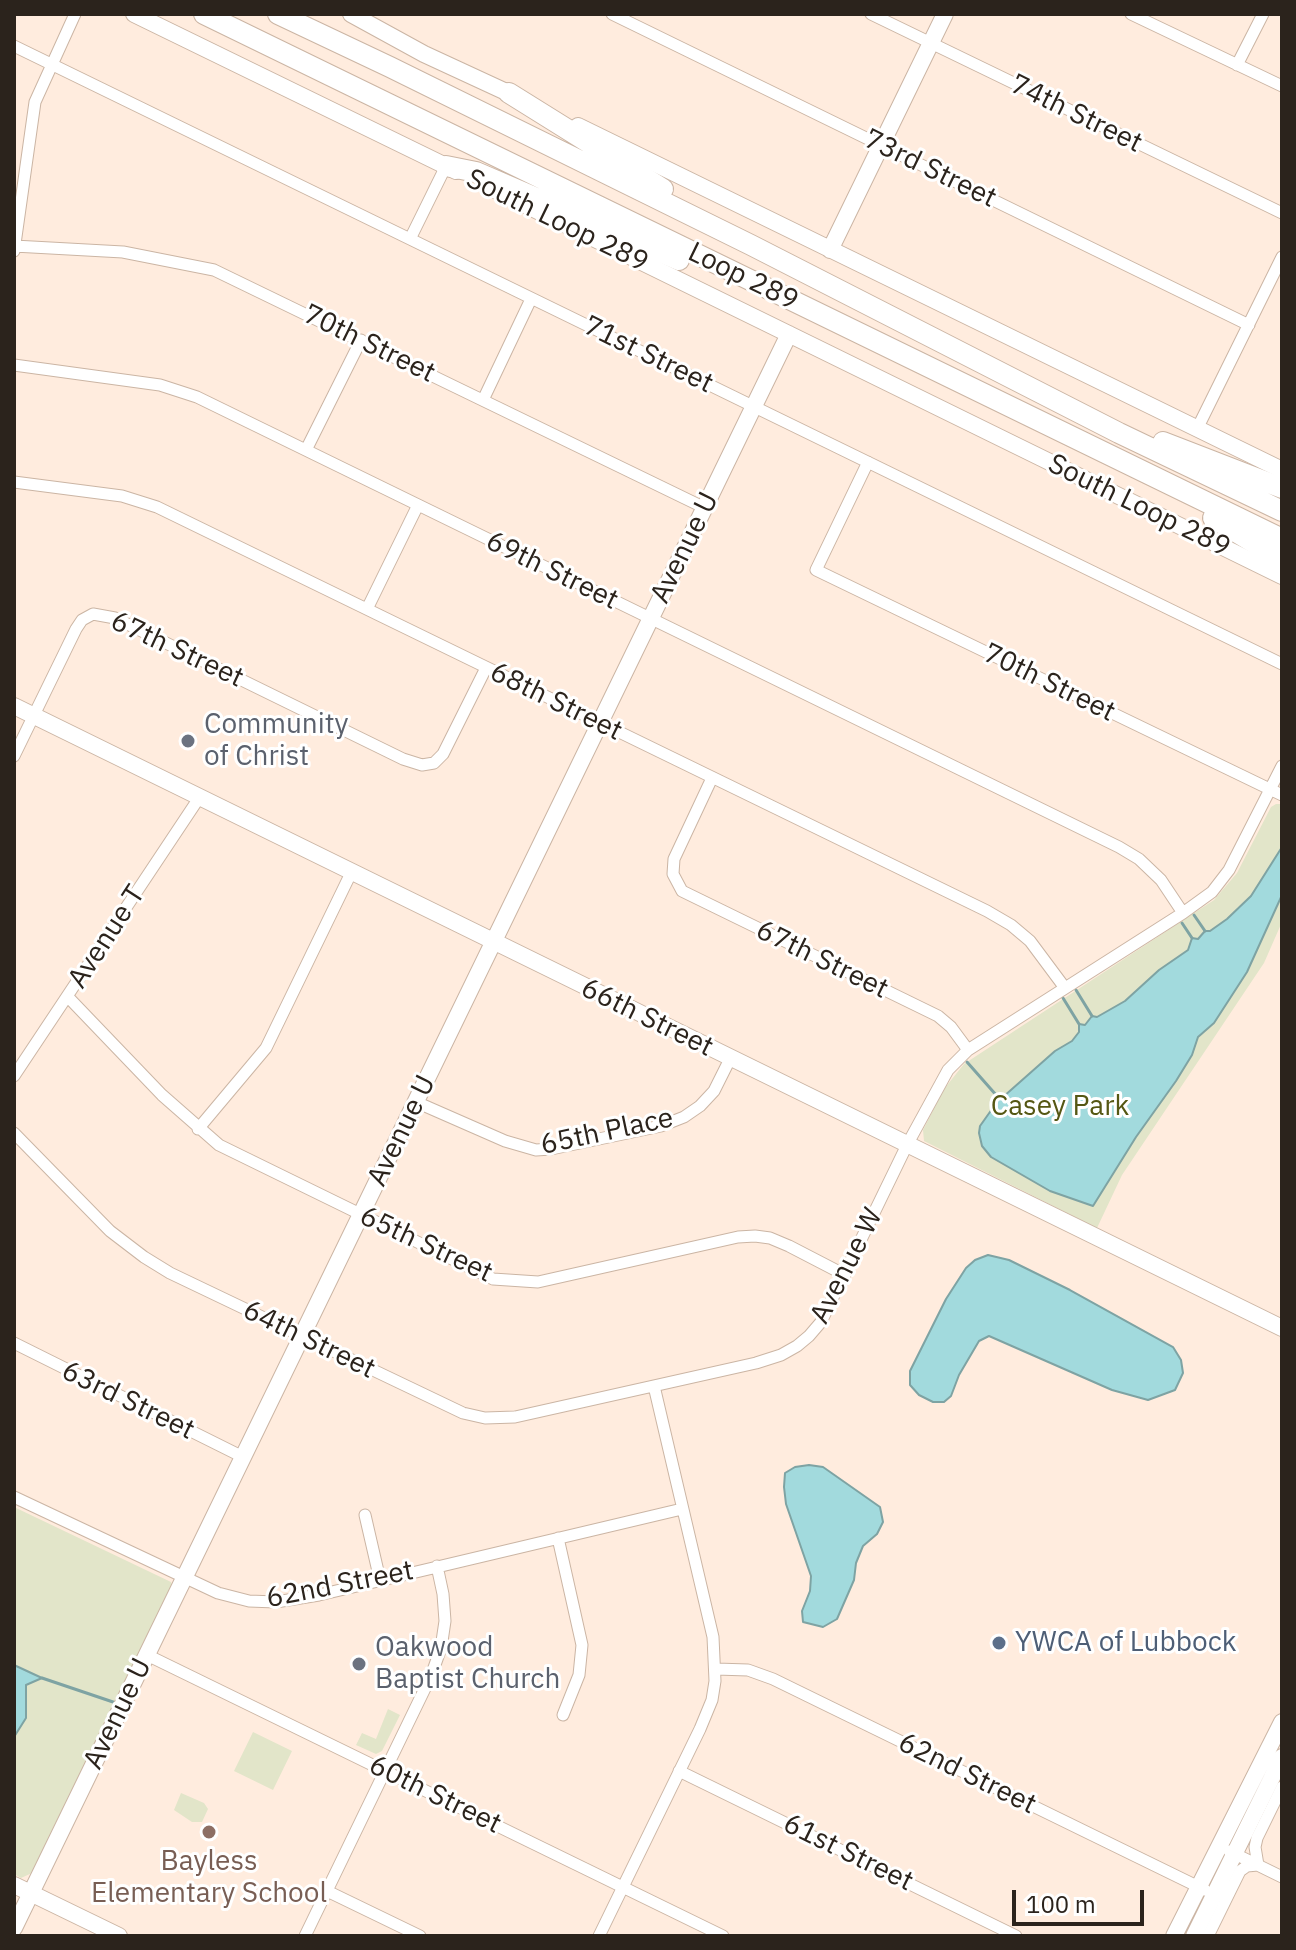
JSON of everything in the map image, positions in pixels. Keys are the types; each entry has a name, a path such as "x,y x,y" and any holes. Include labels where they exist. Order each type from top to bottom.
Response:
{"highway":[{"name":"Loop 289","path":"204,14 1282,539"},
{"name":"Loop 289","path":"278,14 404,73 751,245 1119,433 1282,511"},
{"path":"509,93 751,245"},
{"path":"446,166 476,172 808,318 922,364"},
{"path":"1119,433 1144,434 1282,488"},
{"path":"1132,467 1282,560"}],"street":[{"path":"14,248 32,113 75,14"},
{"name":"South Loop 289","path":"134,14 1282,576"},
{"path":"351,14 372,19 424,54 1282,470"},
{"name":"73rd Street","path":"612,14 1249,325"},
{"name":"74th Street","path":"871,14 1282,213"},
{"path":"830,250 945,14"},
{"path":"1131,14 1282,86"},
{"path":"1237,65 1263,14"},
{"name":"71st Street","path":"14,46 1282,664"},
{"path":"410,239 446,166"},
{"name":"70th Street","path":"14,248 123,252 214,270 705,508"},
{"path":"1197,429 1282,257"},
{"path":"483,400 531,299"},
{"name":"Avenue U","path":"14,1928 789,334"},
{"path":"306,450 361,340"},
{"name":"69th Street","path":"14,365 172,388 197,397 1119,847 1139,859 1161,880 1183,913"},
{"name":"70th Street","path":"868,462 816,570 1282,795"},
{"name":"68th Street","path":"14,482 146,502 1001,919 1038,950 1065,988"},
{"path":"367,609 418,505"},
{"name":"67th Street","path":"33,716 76,629 82,620 93,614 115,618 403,759 422,765 434,763 448,747 486,668"},
{"name":"66th Street","path":"14,706 1282,1328"},
{"path":"14,756 33,716"},
{"name":"Avenue W","path":"654,1386 756,1363 789,1350 809,1336 821,1322 939,1083 968,1050 1183,913 1219,885 1282,766"},
{"name":"67th Street","path":"712,778 676,852 673,874 677,885 690,896 938,1016 951,1027 968,1050"},
{"name":"Avenue T","path":"14,1076 199,798"},
{"path":"198,1129 266,1048 352,871"},
{"name":"65th Street","path":"68,997 198,1129 219,1145 493,1279 538,1282 738,1237 755,1236 780,1242 845,1275"},
{"name":"65th Place","path":"416,1102 505,1141 536,1150 551,1149 661,1126 684,1117 714,1091 730,1059"},
{"name":"64th Street","path":"14,1133 128,1246 170,1273 463,1413 485,1418 515,1417 654,1386"},
{"name":"63rd Street","path":"15,1346 243,1457"},
{"path":"599,1936 712,1700 716,1669 713,1637 654,1386"},
{"name":"62nd Street","path":"14,1497 228,1596 276,1602 682,1509"},
{"path":"365,1515 380,1580"},
{"path":"558,1538 582,1645 579,1675 563,1715"},
{"path":"305,1936 431,1676 441,1648 445,1621 437,1566"},
{"name":"60th Street","path":"147,1655 723,1936"},
{"name":"62nd Street","path":"716,1669 755,1672 773,1679 1207,1891"},
{"path":"1228,1850 1282,1722"},
{"path":"1194,1936 1207,1891 1282,1757"},
{"name":"61st Street","path":"679,1771 1016,1936"},
{"path":"1258,1865 1257,1838 1282,1787"},
{"path":"1228,1850 1282,1877"},
{"path":"1208,1936 1240,1871 1247,1866 1258,1865"},
{"path":"14,1885 119,1936"},
{"path":"327,1891 420,1936"},
{"path":"1168,1936 1207,1891"},
{"path":"1174,1936 1182,1920"}],"green space":[{"name":"Casey Park","path":"1282,804 1282,922 1264,963 1122,1175 1097,1228 924,1141 923,1130 944,1089 964,1064 1214,900 1237,873 1271,807"},
{"path":"14,1507 171,1582 173,1588 32,1873 21,1878 14,1874"},
{"path":"388,1709 400,1715 382,1751 376,1754 356,1745 362,1733 376,1739"},
{"path":"253,1732 292,1751 273,1790 234,1771"},
{"path":"181,1793 204,1803 208,1809 202,1822 192,1822 174,1810"}],"water":[{"name":"Casey Park","path":"1282,847 1282,895 1247,972 1214,1023 1198,1037 1192,1055 1176,1081 1093,1206 1050,1191 991,1157 982,1146 979,1133 980,1126 997,1102 997,1096 1003,1097 1055,1051 1072,1041 1079,1032 1079,1024 1085,1025 1092,1016 1097,1017 1125,1001 1159,970 1188,950 1192,938 1198,939 1205,931 1227,919 1251,896"},
{"path":"988,1255 1009,1260 1070,1290 1173,1347 1181,1360 1183,1373 1175,1390 1148,1400 1112,1390 989,1336 979,1341 951,1396 944,1402 933,1402 919,1395 910,1385 910,1371 946,1299 966,1268"},
{"path":"795,1467 823,1467 880,1507 883,1522 877,1534 863,1546 856,1563 854,1580 837,1619 823,1627 803,1622 802,1611 810,1591 811,1576 786,1504 784,1487 785,1473"},
{"path":"14,1665 42,1678 26,1685 26,1718 14,1737"}],"waterway":[{"path":"1194,915 1205,931"},
{"path":"1182,923 1192,938"},
{"path":"1076,990 1092,1016"},
{"path":"1063,998 1079,1024"},
{"path":"967,1062 997,1096"},
{"path":"42,1678 116,1703"}],"place":[{"name":"Community of Christ","path":"188,741"},
{"name":"YWCA of Lubbock","path":"999,1643"},
{"name":"Oakwood Baptist Church","path":"359,1664"},
{"name":"Bayless Elementary School","path":"209,1832"}]}
